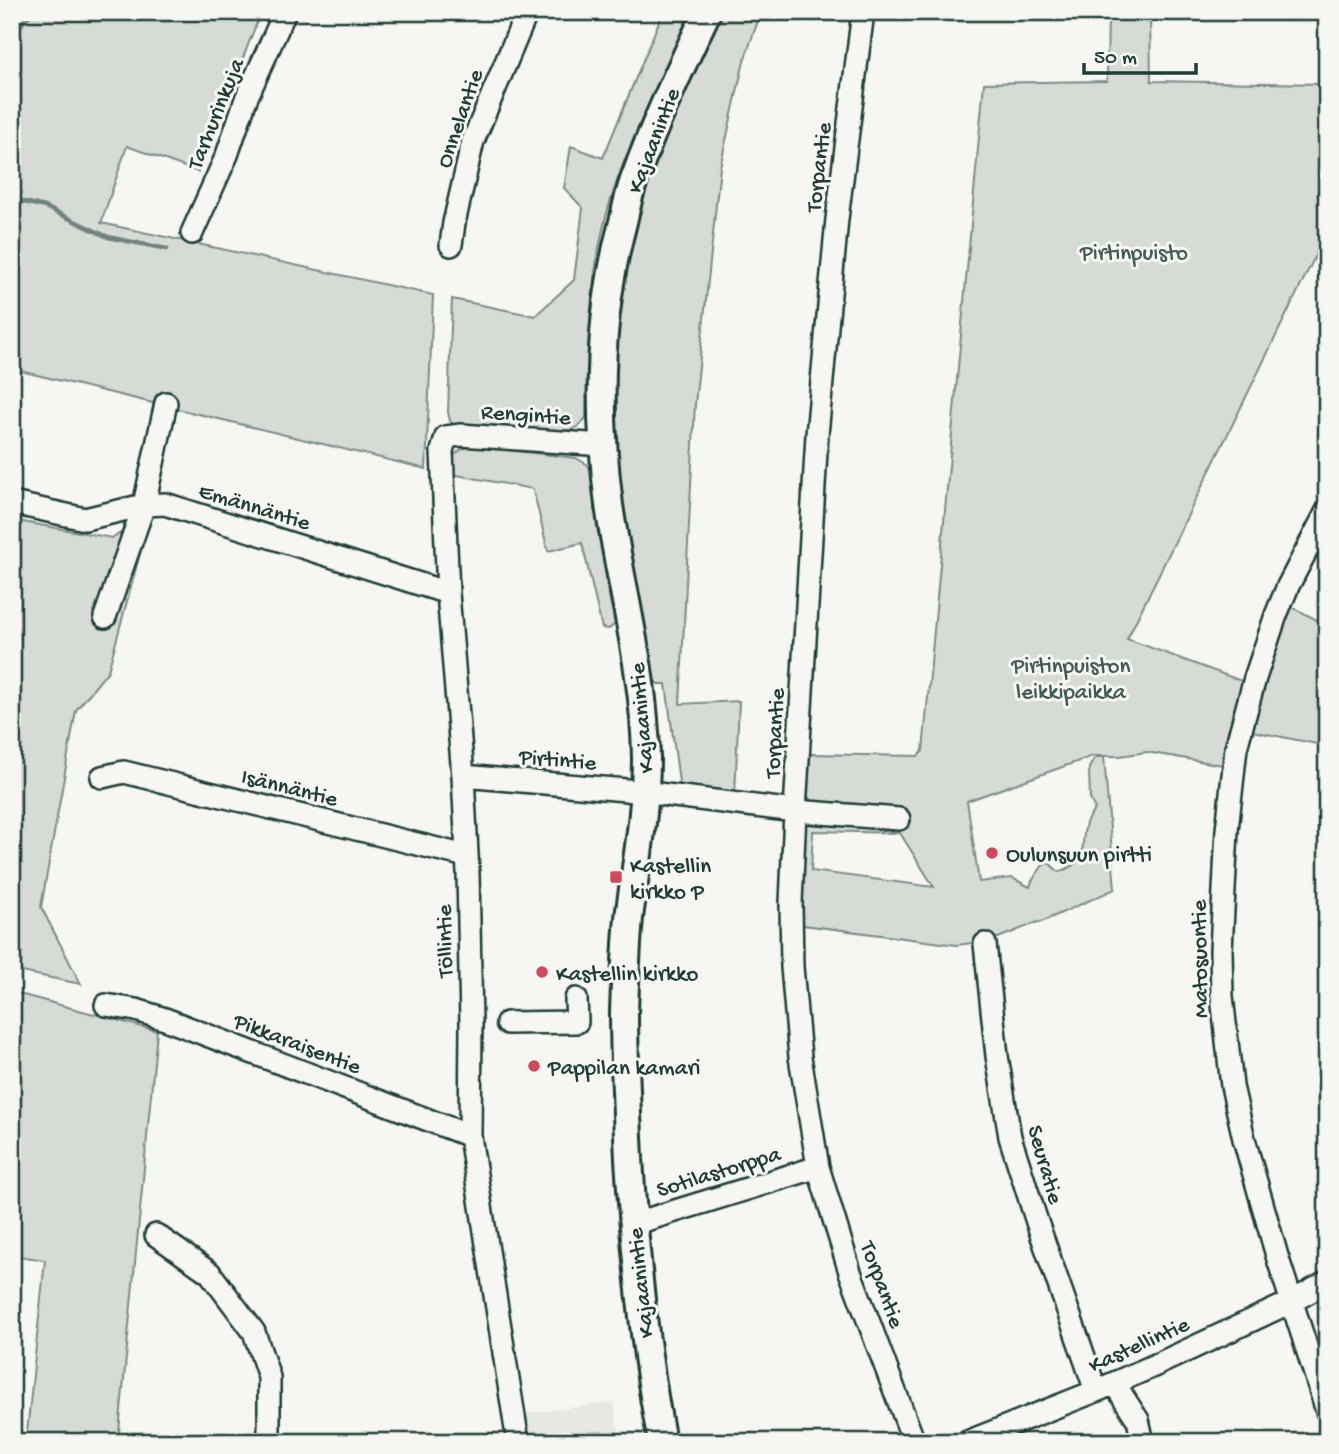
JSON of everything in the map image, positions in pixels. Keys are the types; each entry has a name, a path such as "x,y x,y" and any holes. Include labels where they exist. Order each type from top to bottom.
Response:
{"main road":[{"name":"Kajaanintie","path":"662,1442 640,1310 627,1120 624,1013 629,921 645,793 645,728 610,507 600,384 604,316 615,249 633,183 666,99 707,12"}],"street":[{"name":"Tarhurinkuja","path":"192,233 227,155 246,99 285,12"},
{"name":"Onnelantie","path":"451,245 473,141 527,12"},
{"name":"Torpantie","path":"863,12 837,219 817,435 795,811 791,903 793,979 800,1058 818,1167 850,1272 915,1442"},
{"path":"105,617 144,505 166,403"},
{"name":"Rengintie","path":"446,437 461,435 603,445"},
{"name":"Töllintie","path":"446,437 443,475 448,593 468,873 470,1136 518,1442"},
{"name":"Emännäntie","path":"12,503 85,519 144,505 165,504 448,593"},
{"name":"Matosuontie","path":"1327,511 1288,586 1247,704 1236,748 1222,907 1222,996 1232,1086 1244,1139 1327,1411"},
{"name":"Isännäntie","path":"102,777 124,772 466,856"},
{"name":"Pirtintie","path":"463,776 626,790 795,811 899,819"},
{"name":"Seuratie","path":"985,944 999,1075 1010,1137 1037,1222 1105,1387 1138,1420 1143,1442"},
{"path":"507,1023 577,1022 576,999"},
{"name":"Pikkaraisentie","path":"106,1005 165,1019 470,1136"},
{"name":"Sotilastorppa","path":"633,1224 818,1167"},
{"path":"156,1235 210,1273 254,1332 269,1377 270,1442"},
{"name":"Kastellintie","path":"967,1442 1105,1387 1292,1302 1327,1282"}],"shaded area":[{"path":"12,12 33,12 12,37"},
{"path":"614,1402 620,1442 527,1442 523,1414"}],"green space":[{"path":"33,12 261,12 198,172 127,146 101,223 433,295 426,469 12,369 12,37"},
{"path":"663,12 694,12 638,127 611,199 594,280 586,417 577,427 564,431 456,426 450,421 448,412 452,299 535,316 574,280 583,208 564,188 571,146 603,158"},
{"path":"717,12 761,12 744,61 720,167 695,404 680,704 739,701 735,796 680,789 666,684 658,684 652,678 621,523 610,392 619,285 645,180"},
{"name":"Pirtinpuisto","path":"1108,12 1150,12 1151,81 1327,84 1327,232 1127,639 1263,689 1286,604 1327,625 1327,746 1232,727 1228,730 1223,765 1146,752 1093,756 967,801 979,882 1012,878 1030,887 1043,865 1049,863 1059,872 1069,868 1080,858 1086,823 1095,809 1090,799 1089,768 1095,757 1104,757 1115,889 993,940 957,945 796,924 797,820 810,800 805,790 810,754 918,756 923,751 984,83 1107,81","holes":["813,831 900,833 934,887 811,871"]},
{"path":"473,446 576,458 588,465 594,477 608,590 615,624 609,629 602,628 582,543 548,551 533,489 451,474 454,455"},
{"path":"150,517 108,671 76,710 41,907 81,984 12,970 12,520 112,538"},
{"path":"12,992 157,1031 118,1442 26,1442 45,1260 12,1255"}],"waterway":[{"path":"12,199 45,207 108,237 167,249"}],"place":[{"name":"Oulunsuun pirtti","path":"992,853"},
{"name":"Kastellin kirkko P","path":"616,877"},
{"name":"Kastellin kirkko","path":"542,972"},
{"name":"Pappilan kamari","path":"534,1066"}],"park label":[{"name":"Pirtinpuiston leikkipaikka","path":"1071,677"}]}
